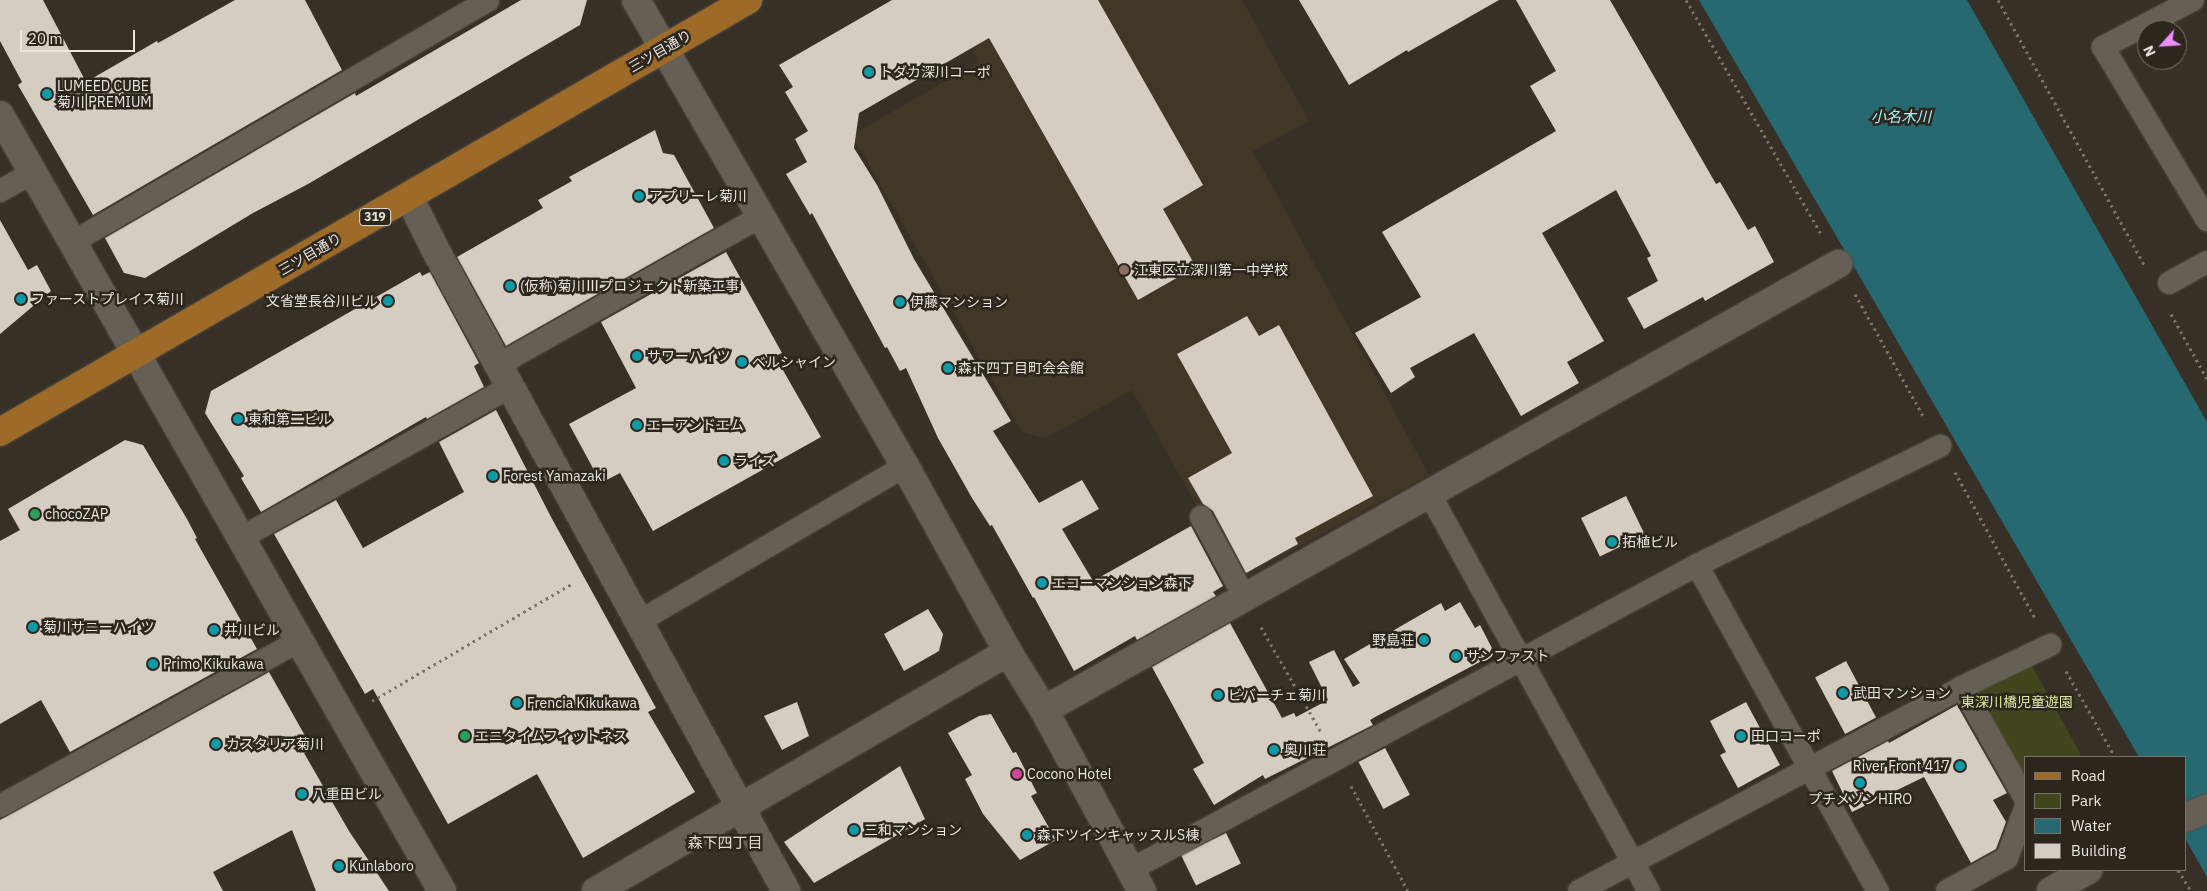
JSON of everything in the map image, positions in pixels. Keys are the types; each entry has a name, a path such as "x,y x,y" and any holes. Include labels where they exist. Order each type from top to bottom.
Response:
{"main road":[{"name":"三ツ目通り","path":"0,432 748,0"}],"street":[{"path":"636,0 905,466 1008,652 1044,710 1137,880"},
{"path":"0,115 442,891"},
{"path":"409,197 786,891"},
{"path":"1044,710 1838,264"},
{"path":"596,891 1008,652"},
{"path":"2187,818 2207,808"},
{"path":"2051,891 2086,871"}],"lane":[{"path":"2193,0 2103,47 2207,220"},
{"path":"73,242 477,3"},
{"path":"0,191 33,173"},
{"path":"241,538 760,217"},
{"path":"2169,284 2207,262"},
{"path":"1137,880 1520,660 1696,565 1940,446"},
{"path":"640,621 905,466"},
{"path":"1429,493 1648,891"},
{"path":"1201,517 1244,598"},
{"path":"1696,565 1878,891"},
{"path":"0,806 299,641"},
{"path":"1579,891 1962,687 2050,645"},
{"path":"1962,687 2024,796"},
{"path":"1947,891 2007,858 2024,811"}],"path":[{"path":"1686,0 1838,264 2050,645 2114,756"},
{"path":"1998,0 2145,267"},
{"path":"2169,310 2207,379"},
{"path":"365,706 573,583"},
{"path":"2179,871 2191,891"}],"shaded area":[{"name":"江東区立深川第一中学校","path":"945,0 1242,0 1309,121 1253,151 1429,475 1238,580 1132,390 1046,438 1022,432 852,135 978,62"}],"green space":[{"name":"東深川橋児童遊園","path":"2030,662 2081,755 2024,756 2024,775 1975,689"}],"water":[{"name":"小名木川","path":"1699,0 1967,0 2207,422 2207,877 2187,842 2187,756 2138,756"}],"building":[{"path":"0,0 43,0 86,82 157,41 158,43 235,0 305,0 342,70 93,215 18,85 22,82 0,41"},
{"path":"521,0 587,0 580,25 308,184 253,213 145,278 124,273 105,238 355,93 356,96"},
{"path":"892,0 1098,0 1203,185 1163,209 1196,267 1138,300 989,38 859,113 854,148 877,185 914,259 1011,421 993,431 1039,503 1082,480 1099,509 1062,529 1093,581 1191,526 1223,586 1213,592 1216,596 1137,640 1135,636 1074,671 992,525 990,526 972,498 938,438 906,368 900,371 887,347 885,348 812,213 810,215 786,174 807,162 795,139 808,131 785,92 793,87 779,65"},
{"path":"1299,0 1499,0 1408,52 1407,50 1349,85"},
{"path":"1516,0 1610,0 1716,184 1720,182 1748,230 1755,226 1774,262 1705,301 1703,297 1644,329 1627,298 1658,281 1647,258 1651,256 1616,190 1542,233 1604,341 1567,362 1579,383 1521,416 1474,333 1410,368 1415,377 1391,393 1355,333 1421,297 1382,232 1556,131 1530,86 1556,71"},
{"path":"655,130 663,153 674,155 714,228 506,346 457,257 543,208 538,200 572,181 569,177"},
{"name":"ファーストプレイス菊川","path":"0,220 28,270 37,265 51,291 0,334"},
{"path":"726,252 782,353 775,356 821,437 653,531 620,473 601,483 569,424 636,388 601,322"},
{"path":"420,272 422,276 430,272 479,363 474,366 484,387 427,419 426,417 261,512 241,478 244,476 205,413 211,391"},
{"path":"1247,316 1259,336 1279,325 1373,496 1295,538 1298,544 1246,573 1213,511 1203,504 1188,478 1232,453 1177,354"},
{"path":"496,410 551,517 656,708 648,712 695,792 583,858 537,774 448,824 373,689 365,694 274,534 336,500 363,548 464,492 439,442"},
{"path":"125,440 143,445 187,519 197,538 195,539 257,649 70,752 41,700 0,724 0,541 20,530 8,509"},
{"name":"拓植ビル","path":"1626,496 1645,535 1600,557 1581,518"},
{"path":"1460,602 1475,628 1480,625 1495,654 1370,720 1373,725 1265,779 1263,775 1214,805 1193,769 1204,763 1152,667 1230,623 1282,718 1294,713 1296,717 1328,700 1309,662 1334,650 1353,687 1360,683 1344,659 1441,603 1445,611"},
{"path":"928,609 943,634 939,651 904,671 884,634"},
{"name":"武田マンション","path":"1846,661 1876,718 1845,734 1815,677"},
{"path":"269,672 312,748 304,753 349,831 389,891 316,891 292,830 213,872 223,891 0,891 0,820"},
{"path":"797,702 809,736 782,750 764,716"},
{"name":"田口コーポ","path":"1746,702 1780,765 1738,788 1720,755 1726,752 1710,721"},
{"path":"1957,705 2007,793 1993,800 2006,822 1996,849 1971,863 1924,777 1852,812 1832,771 1888,741 1889,743"},
{"path":"991,714 1013,753 1016,752 1037,793 1031,796 1056,840 1020,860 983,814 965,779 972,775 948,733 979,716"},
{"path":"1385,748 1410,795 1383,809 1359,762"},
{"name":"三和マンション","path":"900,766 925,819 814,883 784,842"},
{"path":"1226,833 1241,864 1196,885 1181,855"}],"place":[{"name":"トダカ深川コーポ","path":"869,72"},
{"name":"LUMEED CUBE 菊川 PREMIUM","path":"47,94"},
{"name":"アプリーレ菊川","path":"639,196"},
{"name":"江東区立深川第一中学校","path":"1124,270"},
{"name":"(仮称)菊川Ⅲプロジェクト新築工事","path":"510,286"},
{"name":"ファーストプレイス菊川","path":"21,299"},
{"name":"文省堂長谷川ビル","path":"388,301"},
{"name":"伊藤マンション","path":"900,302"},
{"name":"サワーハイツ","path":"637,356"},
{"name":"ベルシャイン","path":"742,362"},
{"name":"森下四丁目町会会館","path":"948,368"},
{"name":"東和第二ビル","path":"238,419"},
{"name":"エーアンドエム","path":"637,425"},
{"name":"ライズ","path":"724,461"},
{"name":"Forest Yamazaki","path":"493,476"},
{"name":"chocoZAP","path":"35,514"},
{"name":"拓植ビル","path":"1612,542"},
{"name":"エコーマンション森下","path":"1042,583"},
{"name":"菊川サニーハイツ","path":"33,627"},
{"name":"井川ビル","path":"214,630"},
{"name":"野島荘","path":"1424,640"},
{"name":"サンファスト","path":"1456,656"},
{"name":"Primo Kikukawa","path":"153,664"},
{"name":"武田マンション","path":"1843,693"},
{"name":"ビバーチェ菊川","path":"1218,695"},
{"name":"Frencia Kikukawa","path":"517,703"},
{"name":"エニタイムフィットネス","path":"465,736"},
{"name":"田口コーポ","path":"1741,736"},
{"name":"カスタリア菊川","path":"216,744"},
{"name":"奥川荘","path":"1274,750"},
{"name":"River Front 417","path":"1960,766"},
{"name":"Cocono Hotel","path":"1017,774"},
{"name":"プチメゾンHIRO","path":"1860,783"},
{"name":"八重田ビル","path":"302,794"},
{"name":"三和マンション","path":"854,830"},
{"name":"森下ツインキャッスルS棟","path":"1027,835"},
{"name":"Kunlaboro","path":"339,866"}],"district":[{"name":"森下四丁目","path":"725,843"}]}
